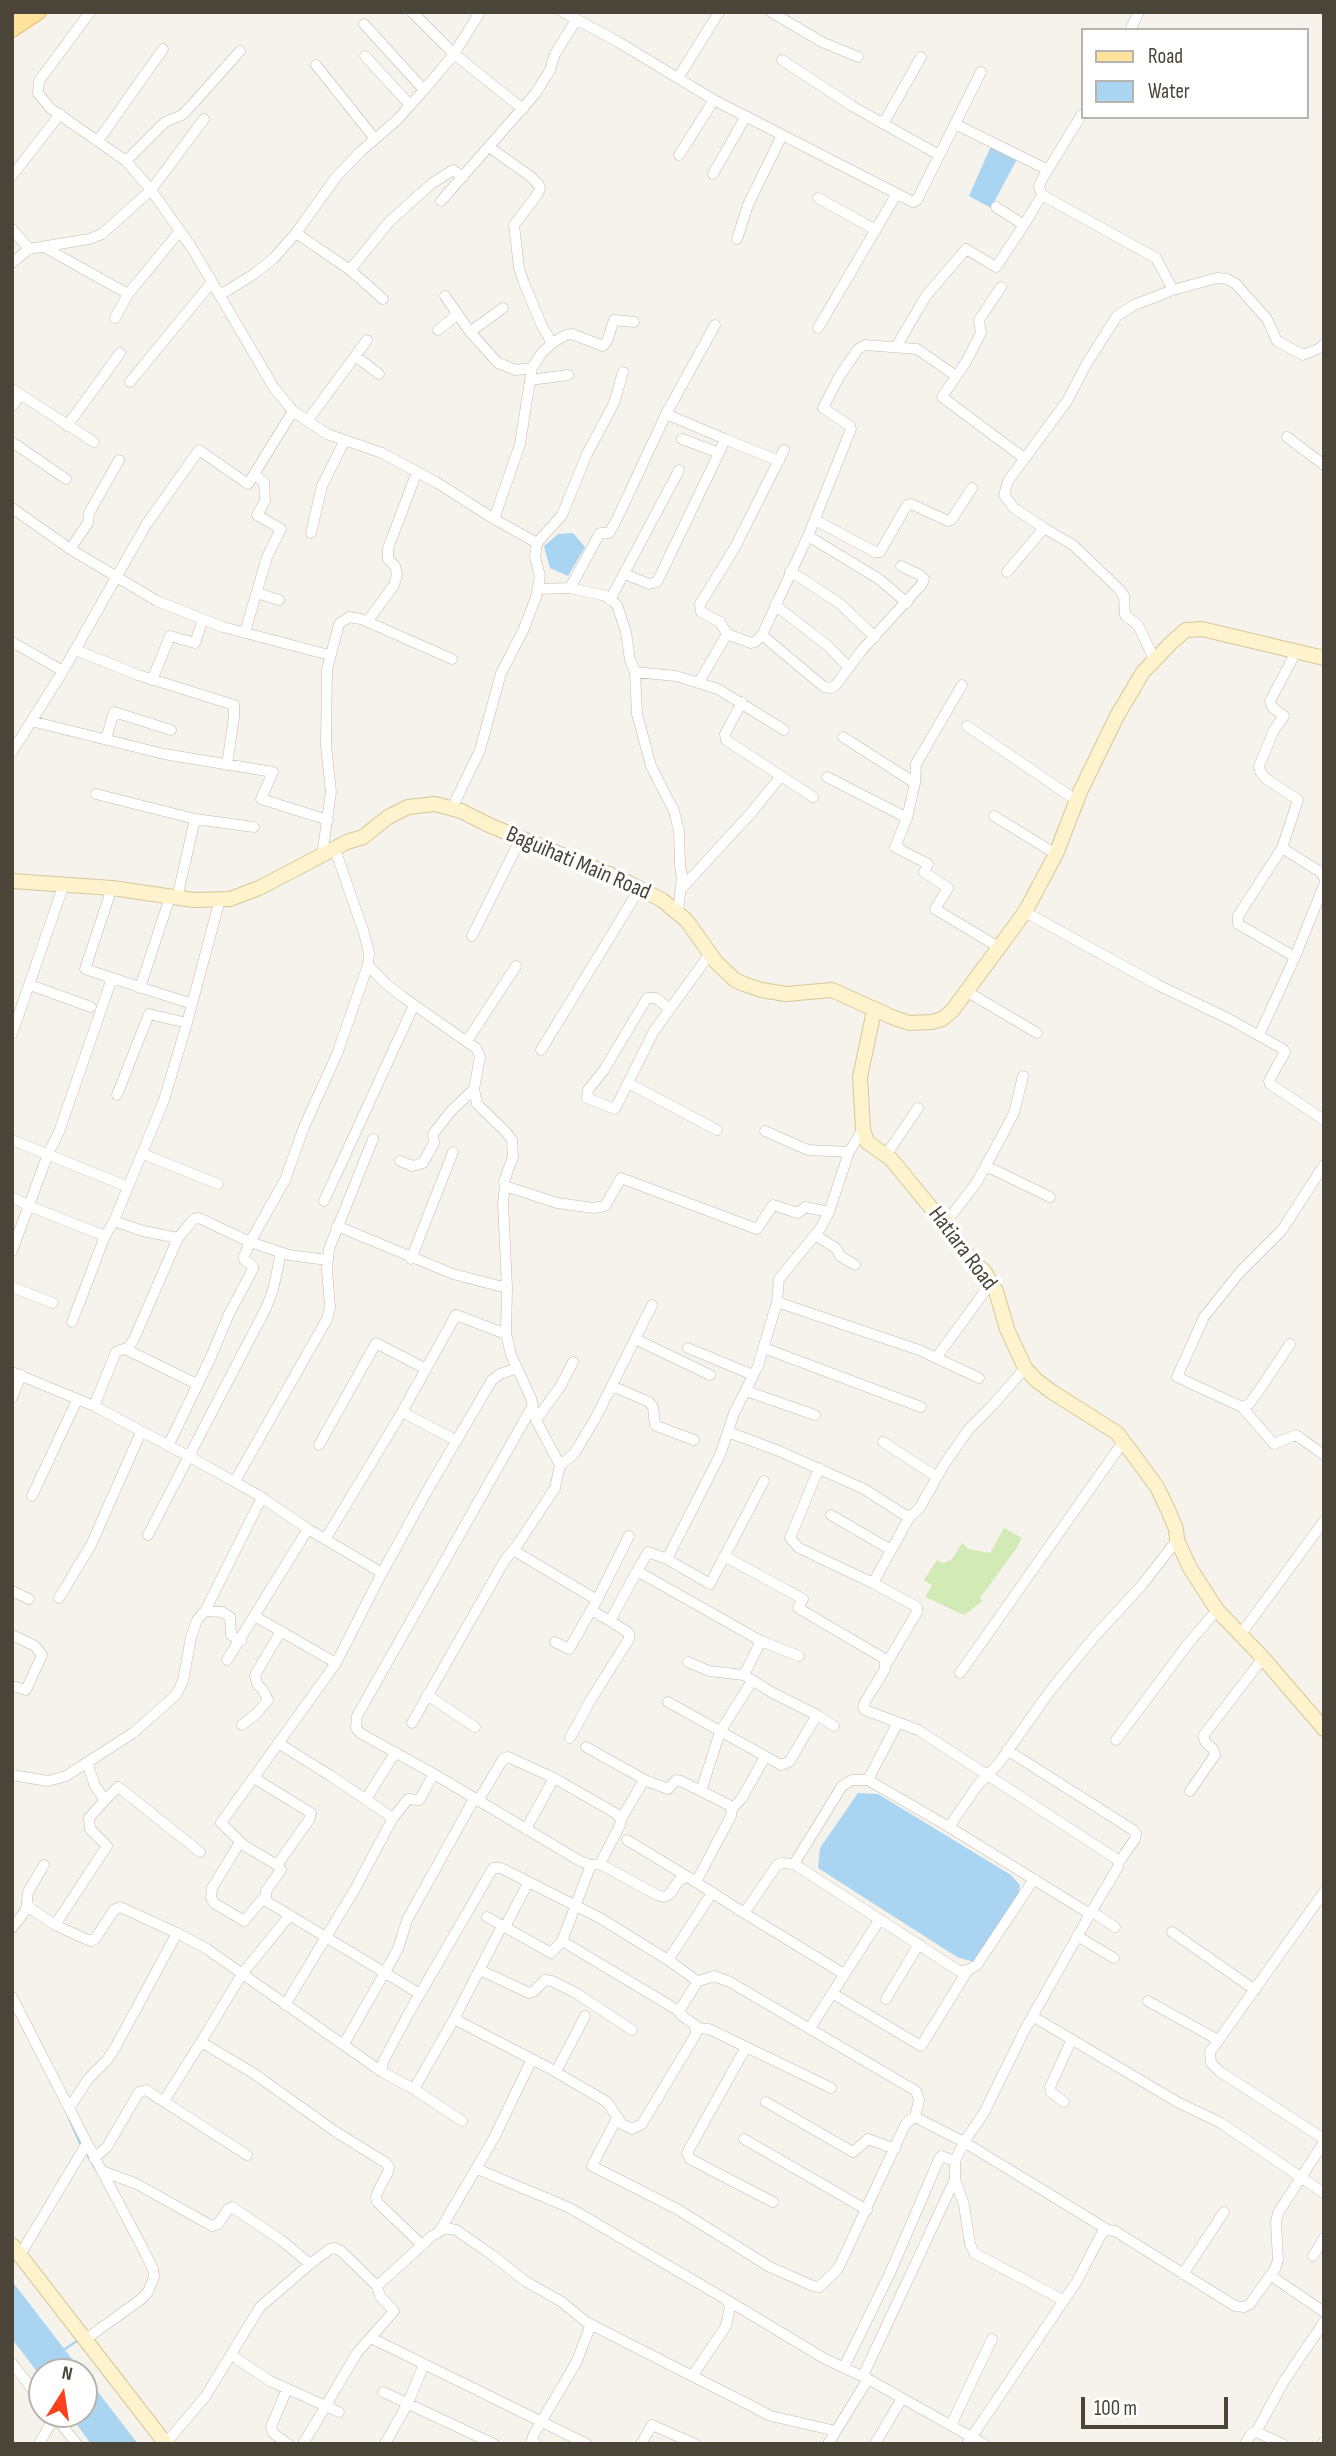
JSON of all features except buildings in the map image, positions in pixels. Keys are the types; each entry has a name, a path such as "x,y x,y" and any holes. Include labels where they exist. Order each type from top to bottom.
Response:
{"main road":[{"path":"12,17 20,12"},
{"path":"12,30 39,12"}],"street":[{"path":"90,12 39,81 38,93 50,108 126,161 151,190 219,293 274,388 293,411 327,434 382,453 537,543"},
{"path":"412,12 454,54 523,109"},
{"path":"564,12 714,100 907,201 915,202 981,72"},
{"path":"678,78 719,12"},
{"path":"771,12 822,42 858,57"},
{"path":"1131,28 1139,12"},
{"path":"219,293 254,274 274,258 296,233 337,176 425,90 454,54 476,14"},
{"path":"441,201 523,109 550,70 555,54 576,20"},
{"path":"364,24 425,90"},
{"path":"98,141 163,49"},
{"path":"126,161 159,127 182,115 240,51"},
{"path":"365,56 410,105"},
{"path":"883,124 920,57"},
{"path":"782,60 832,94 939,155"},
{"path":"316,65 375,139"},
{"path":"679,155 714,100"},
{"path":"12,176 60,114"},
{"path":"713,174 746,116"},
{"path":"1080,117 1039,187 1042,195 1156,258 1173,290"},
{"path":"12,263 29,249 89,239 102,234 151,190 204,119"},
{"path":"955,124 1048,170"},
{"path":"737,239 748,205 782,135"},
{"path":"489,147 539,185 537,195 514,225 522,275 542,326 552,343"},
{"path":"350,271 389,222 431,184 453,170 463,177"},
{"path":"818,328 896,195"},
{"path":"896,347 926,296 966,249 996,267 1042,195"},
{"path":"818,198 876,230"},
{"path":"996,207 1024,225"},
{"path":"12,229 29,249"},
{"path":"114,318 128,294 180,231"},
{"path":"296,233 350,271 383,299"},
{"path":"44,247 128,294"},
{"path":"1155,661 1138,625 1125,615 1124,596 1119,589 1073,545 1014,508 1004,495 1009,481 1067,401 1117,316 1134,305 1173,290 1217,278 1227,279 1236,284 1267,319 1277,341 1303,355 1324,344"},
{"path":"130,382 212,282"},
{"path":"1001,287 979,320 981,333 942,397 1024,458"},
{"path":"445,296 470,332 498,363 516,370 533,368"},
{"path":"470,332 503,309"},
{"path":"438,330 458,314"},
{"path":"494,519 520,444 530,380 541,354 552,343 572,334 603,346 614,320 634,322"},
{"path":"570,588 600,533 609,533 616,521 666,414 715,325"},
{"path":"308,420 367,340"},
{"path":"784,450 734,549 700,604 701,612 720,622 727,634 751,643 762,635 815,520 851,429 824,408 839,377 858,348 865,345 917,349 956,376"},
{"path":"67,426 120,353"},
{"path":"355,356 379,374"},
{"path":"452,808 480,750 501,673 523,631 538,589 540,576 536,557 537,543 562,515 587,454 614,403 624,372"},
{"path":"530,380 568,375"},
{"path":"12,406 16,392 93,442"},
{"path":"12,752 64,671 146,525 199,450 248,484 293,411"},
{"path":"666,414 779,461"},
{"path":"1287,437 1324,465"},
{"path":"682,439 719,453"},
{"path":"625,574 649,584 657,582 725,439"},
{"path":"311,533 322,485 345,440"},
{"path":"12,442 66,480"},
{"path":"70,549 88,523 89,513 120,460"},
{"path":"610,600 679,470"},
{"path":"366,622 394,585 397,575 395,566 388,559 388,548 416,472"},
{"path":"245,632 267,557 281,529 257,515 265,501 264,482 255,475"},
{"path":"815,520 875,552 880,552 907,505 911,504 948,522 972,488"},
{"path":"12,508 117,579 158,601 203,619 329,655"},
{"path":"1007,572 1044,528"},
{"path":"808,536 879,579 907,603"},
{"path":"762,635 824,687 835,686 848,667 922,584 924,579 920,575 901,566"},
{"path":"790,571 839,603 875,637"},
{"path":"538,589 570,588 606,596 617,605 635,672 637,714 651,766 674,811 680,831 682,888 678,912"},
{"path":"257,593 279,600"},
{"path":"775,605 828,646 848,667"},
{"path":"321,856 331,792 326,720 327,670 339,624 349,617 366,622 452,660"},
{"path":"152,680 170,636 195,643 203,619"},
{"name":"Baguihati Main Road","path":"12,881 112,888 174,898 230,900 363,837 388,817 408,807 435,804 452,808 640,888 678,912 709,955 735,980 761,990 786,994 832,990 874,1011 909,1023 932,1022 952,1012 1026,912 1056,854 1076,800 1117,716 1143,671 1186,630 1202,629 1324,658"},
{"path":"699,682 727,634"},
{"path":"12,642 64,671"},
{"path":"76,650 152,680 234,705 227,765"},
{"path":"1295,957 1238,924 1237,920 1282,848 1298,800 1265,778 1259,765 1274,730 1284,716 1273,708 1270,701 1296,652"},
{"path":"635,672 656,673 718,688 784,730"},
{"path":"962,685 916,764 915,783 895,847 928,864 924,872 948,888 935,909 1000,948"},
{"path":"742,702 725,734 726,740 813,797"},
{"path":"106,740 114,712 171,730"},
{"path":"32,720 164,754 273,772 261,799 328,820"},
{"path":"967,726 1076,800"},
{"path":"843,737 915,783"},
{"path":"682,888 751,814 781,776"},
{"path":"827,776 906,818"},
{"path":"96,794 195,819 254,827"},
{"path":"994,817 1056,854"},
{"path":"140,988 174,898 195,819"},
{"path":"472,936 521,838"},
{"path":"1282,848 1322,873 1324,878"},
{"path":"168,1446 229,1314 253,1269 251,1263 244,1260 250,1242 285,1180 304,1127 337,1054 368,965 369,953 364,933 335,849"},
{"path":"12,1034 64,884"},
{"path":"1259,1035 1324,885"},
{"path":"112,888 85,969 192,1004"},
{"path":"541,1050 640,888"},
{"path":"72,1322 105,1236 114,1221 164,1100 220,898"},
{"path":"1026,912 1158,985 1283,1049 1285,1052 1270,1078 1270,1084 1324,1120"},
{"path":"670,1009 656,998 647,998 604,1070 588,1090 587,1098 615,1109 654,1031 670,1009 709,955"},
{"path":"368,965 385,984 477,1049 480,1058 474,1089 477,1104 512,1140 513,1157 503,1181 506,1186 503,1203 508,1288 506,1334 536,1420 560,1465"},
{"path":"467,1041 516,967"},
{"path":"13,1249 48,1154 59,1132 112,978"},
{"path":"30,985 91,1007"},
{"path":"966,991 1037,1033"},
{"path":"324,1201 414,1005"},
{"path":"667,1559 720,1455 727,1432 754,1375 777,1302 779,1279 815,1235 829,1212 849,1152 863,1129 860,1077 874,1011"},
{"path":"117,1095 149,1014 187,1023"},
{"path":"947,1222 977,1182 1014,1113 1023,1076"},
{"path":"628,1083 717,1130"},
{"path":"400,1161 413,1166 423,1163 434,1143 433,1134 451,1111 474,1089"},
{"path":"886,1155 918,1108"},
{"name":"Hatiara Road","path":"863,1129 867,1142 886,1155 932,1209 947,1222 952,1234 996,1290 1007,1329 1025,1368 1036,1380 1100,1420 1124,1441 1157,1488 1190,1568 1217,1610 1322,1722"},
{"path":"765,1131 808,1150 849,1152"},
{"path":"235,1481 327,1319 330,1307 327,1260 337,1226 373,1139"},
{"path":"12,1140 128,1187"},
{"path":"411,1259 453,1152"},
{"path":"143,1154 218,1184"},
{"path":"1324,1165 1282,1230 1240,1272 1204,1317 1177,1377 1242,1407 1273,1444 1296,1436 1324,1455"},
{"path":"986,1166 1050,1197"},
{"path":"506,1186 557,1203 594,1208 605,1206 621,1178 757,1229 772,1205 798,1213 806,1206 829,1212"},
{"path":"12,1197 105,1236"},
{"path":"127,1350 178,1238 194,1219 199,1218 281,1253 327,1260"},
{"path":"114,1221 143,1231 178,1238"},
{"path":"337,1226 411,1259 453,1274 508,1288"},
{"path":"815,1235 837,1250 839,1256 855,1265"},
{"path":"148,1535 266,1308 281,1253"},
{"path":"936,1358 991,1283"},
{"path":"12,1287 53,1303"},
{"path":"777,1302 919,1350 979,1378"},
{"path":"412,1723 505,1560 555,1488 560,1465 574,1454 596,1419 652,1305"},
{"path":"326,1538 402,1412 456,1315 506,1334"},
{"path":"635,1339 710,1375"},
{"path":"319,1445 377,1343 426,1369"},
{"path":"1242,1407 1249,1404 1290,1344"},
{"path":"688,1348 754,1375"},
{"path":"764,1348 921,1407"},
{"path":"94,1406 116,1352 123,1349 197,1384"},
{"path":"536,1420 573,1362"},
{"path":"240,1842 212,1888 211,1898 244,1921 281,1871 240,1842 221,1823 336,1663 382,1573 492,1380 517,1368"},
{"path":"873,1583 910,1516 919,1509 969,1429 1025,1368"},
{"path":"12,1398 16,1374 94,1406 235,1481 382,1573"},
{"path":"612,1386 649,1402 653,1407 655,1425 694,1440"},
{"path":"746,1391 815,1415"},
{"path":"32,1496 77,1400"},
{"path":"532,1407 357,1716 356,1728 360,1733 526,1829 657,1895 664,1897 670,1894 679,1880 692,1880"},
{"path":"402,1412 457,1441"},
{"path":"59,1598 91,1545 141,1432"},
{"path":"727,1432 819,1468 864,1489 910,1516"},
{"path":"960,1673 1124,1441"},
{"path":"883,1442 937,1477"},
{"path":"819,1468 791,1534 792,1542 918,1609 863,1707 865,1710 918,1730 1119,1862"},
{"path":"610,1621 648,1552 667,1559 710,1584 764,1482"},
{"path":"12,1775 48,1781 66,1776 133,1733 176,1695 183,1681 191,1637 198,1620 262,1497"},
{"path":"831,1515 891,1550"},
{"path":"1241,1634 1324,1521"},
{"path":"228,1660 308,1529"},
{"path":"555,1642 569,1649 629,1536"},
{"path":"949,1827 1050,1691 1142,1585 1177,1540"},
{"path":"513,1550 594,1605 610,1621 629,1633 629,1639 570,1738"},
{"path":"724,1556 803,1599 798,1608 880,1656 887,1663"},
{"path":"637,1571 761,1641 799,1656"},
{"path":"12,1591 29,1599"},
{"path":"1116,1740 1187,1645 1217,1610"},
{"path":"205,1611 222,1612 230,1616 231,1634 241,1641"},
{"path":"256,1617 336,1663"},
{"path":"242,1725 268,1700 268,1696 257,1684 255,1675 281,1631"},
{"path":"12,1635 35,1646 42,1655 26,1690 12,1686"},
{"path":"701,1791 720,1732 748,1678 761,1641"},
{"path":"1190,1791 1215,1755 1203,1735 1263,1658"},
{"path":"688,1662 709,1671 748,1678 834,1727"},
{"path":"427,1695 475,1727"},
{"path":"668,1702 781,1765 789,1762 817,1715"},
{"path":"868,1780 898,1723"},
{"path":"278,1743 393,1818"},
{"path":"586,1747 664,1789 668,1789 676,1780 681,1781 732,1809"},
{"path":"1007,1751 1136,1834 1032,2016 989,2103 955,2161 955,2179 964,2205 974,2253 1063,2300"},
{"path":"366,1799 395,1753"},
{"path":"344,2044 398,1950 407,1920 476,1800 503,1759 508,1757 554,1778 621,1819"},
{"path":"692,1880 765,1757"},
{"path":"87,1763 95,1786 104,1800"},
{"path":"285,2005 355,1889 393,1818 408,1799 419,1800 434,1774"},
{"path":"254,1778 311,1813 309,1820 276,1865"},
{"path":"526,1829 554,1778"},
{"path":"794,1864 842,1786 852,1780 868,1780 1115,1927"},
{"path":"487,1917 551,1953 562,1941 575,1906 621,1819 643,1782 647,1781"},
{"path":"55,1925 107,1846 106,1842 90,1829 89,1818 118,1787 200,1852"},
{"path":"627,1840 844,1974"},
{"path":"744,1913 777,1865 794,1864 952,1968 968,1970"},
{"path":"12,1928 27,1906 28,1892 44,1865"},
{"path":"382,2072 383,2062 493,1868 501,1868 600,1918 668,1960 696,1982"},
{"path":"832,1993 922,2046 968,1970 977,1965 1034,1879"},
{"path":"414,2089 528,1882"},
{"path":"915,2117 964,2142 1108,2230 1115,2231 1235,2306 1244,2307 1250,2304 1278,2260 1278,2213 1324,2140 1219,2071 1211,2063 1210,2052 1324,1892"},
{"path":"668,1960 712,1893"},
{"path":"265,1896 266,1901 420,1994"},
{"path":"27,1906 55,1925 90,1941 95,1939 114,1910 120,1907 177,1933 207,1949 382,2072 414,2089 461,2121"},
{"path":"164,2101 243,1974 290,1915"},
{"path":"810,2028 880,1919"},
{"path":"1172,1932 1255,1990"},
{"path":"69,2108 89,2078 115,2048 177,1933"},
{"path":"1077,1936 1114,1958"},
{"path":"562,1941 679,2011 697,2028 709,2029 831,2088"},
{"path":"886,1999 919,1944"},
{"path":"480,1970 529,1993 545,1980 552,1981 576,1993 632,2031"},
{"path":"617,2118 592,2166 677,2209 769,2267 803,2283 819,2287 830,2278 849,2249 906,2123 915,2117 919,2100 916,2091 723,1979 714,1976 696,1982 679,2011"},
{"path":"12,1997 153,2269 154,2277 148,2292 86,2339"},
{"path":"1148,2001 1218,2040"},
{"path":"556,2072 585,2016"},
{"path":"1032,2016 1179,2103 1222,2123 1324,2193"},
{"path":"454,2019 533,2059 607,2102 622,2124 632,2129 642,2124 696,2034 697,2028"},
{"path":"1064,2102 1051,2092 1050,2087 1072,2039"},
{"path":"201,2042 253,2073 336,2132 386,2163 388,2172 376,2197 377,2202 422,2245"},
{"path":"746,2047 687,2153 690,2159 773,2202"},
{"path":"439,2232 477,2169 533,2059"},
{"path":"94,2158 107,2147 139,2092 146,2090 247,2155"},
{"path":"766,2102 853,2152 868,2139 895,2149"},
{"path":"744,2140 867,2210"},
{"path":"86,2143 16,2250 166,2443 205,2397 260,2307 330,2249 341,2251 377,2286 380,2296 394,2311 356,2353 303,2444"},
{"path":"844,2367 890,2273 939,2159 941,2156 955,2161"},
{"path":"477,2169 570,2208 825,2360 865,2377 951,2425 969,2440 984,2444"},
{"path":"102,2171 137,2184 212,2226 218,2224 232,2207 281,2240 310,2264"},
{"path":"828,2444 865,2377 955,2179"},
{"path":"1183,2274 1224,2212"},
{"path":"377,2286 439,2232 446,2228 456,2230 525,2281 562,2302 591,2324 771,2416 836,2431"},
{"path":"969,2440 1077,2281 1102,2233 1108,2230"},
{"path":"1313,2256 1324,2238"},
{"path":"1270,2275 1324,2312"},
{"path":"693,2375 726,2326 730,2307 727,2300"},
{"path":"1245,2444 1251,2434 1256,2432 1283,2381 1324,2322"},
{"path":"532,2443 540,2422 577,2361 591,2324"},
{"path":"370,2337 587,2444"},
{"path":"951,2425 992,2339"},
{"path":"231,2355 287,2389 339,2412"},
{"path":"12,2363 28,2384"},
{"path":"385,2444 408,2403 424,2364"},
{"path":"287,2389 271,2427 274,2433 288,2444"},
{"path":"383,2392 494,2444"},
{"path":"875,2444 902,2398"},
{"path":"641,2444 652,2425 695,2444"},
{"path":"39,2444 47,2428"},
{"path":"1256,2432 1283,2444"}],"green space":[{"path":"1004,1528 1022,1538 980,1598 983,1601 964,1615 925,1597 932,1585 924,1580 937,1560 944,1563 952,1559 962,1543 969,1549 990,1553"}],"water":[{"path":"991,146 1017,159 991,208 969,196"},
{"path":"573,533 585,547 568,576 550,568 544,546 558,534"},
{"path":"858,1793 878,1794 1011,1875 1020,1885 1017,1902 974,1962 957,1957 818,1868 820,1848"},
{"path":"12,2281 71,2358 28,2360 12,2339"},
{"path":"98,2392 138,2444 91,2444 79,2428 98,2428"}],"waterway":[{"path":"68,2116 80,2143"},
{"path":"88,2156 97,2171"},
{"path":"62,2351 77,2341"}]}
